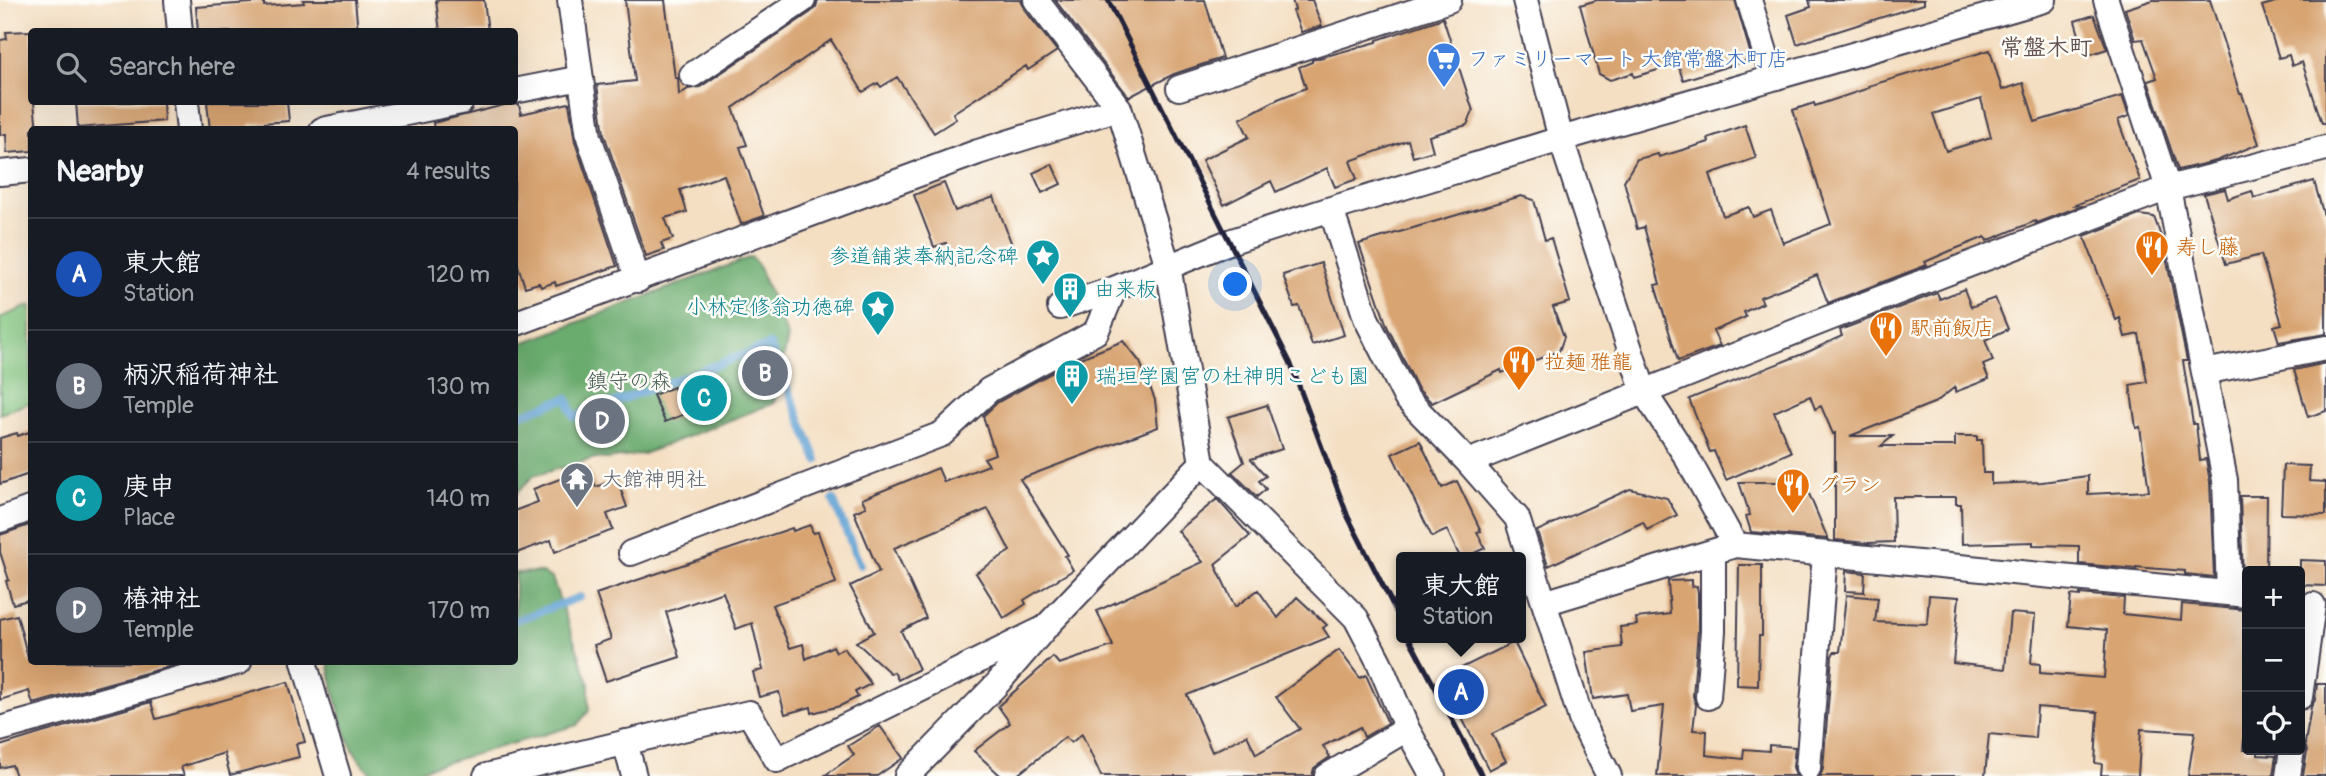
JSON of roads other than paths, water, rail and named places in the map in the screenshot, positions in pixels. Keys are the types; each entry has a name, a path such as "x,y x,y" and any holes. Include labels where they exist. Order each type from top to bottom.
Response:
{"street":[{"path":"177,0 180,28"},
{"path":"570,0 589,137 638,280"},
{"path":"692,75 803,0"},
{"path":"1036,0 1119,107 1168,267 1202,463 1356,618 1379,662 1407,729 1433,776"},
{"path":"1179,88 1449,0"},
{"path":"1525,0 1561,139 1644,392 1686,456 1724,548 1708,697"},
{"path":"1749,0 1773,78"},
{"path":"1060,307 1114,289 1229,242 1331,209 1561,139 2044,0"},
{"path":"1544,603 1724,548 1825,554 2238,594 2225,480 2168,188 2106,0"},
{"path":"518,90 581,78"},
{"path":"186,105 188,126"},
{"path":"341,126 446,105"},
{"path":"518,323 978,152 1119,107"},
{"path":"1468,462 1827,319 2168,188 2326,148"},
{"path":"0,173 28,170"},
{"path":"1331,209 1366,318 1405,397 1517,518 1582,722 1609,776"},
{"path":"631,554 942,434 989,390 1096,332 1114,289"},
{"path":"2204,372 2326,348"},
{"path":"907,776 997,684 1045,628 1202,463"},
{"path":"0,520 28,510"},
{"path":"1808,768 1825,554"},
{"path":"2301,692 2313,605"},
{"path":"486,776 749,713 777,760 1045,628"},
{"path":"0,729 228,665"},
{"path":"305,665 338,776"},
{"path":"1326,776 1407,729"},
{"path":"625,743 634,776"},
{"path":"2288,776 2291,755"}],"waterway":[{"path":"518,416 567,398 574,417 770,345 817,460"},
{"path":"833,499 860,565"},
{"path":"518,620 580,597"}],"railway":[{"path":"1108,0 1290,362 1348,517 1396,611"},
{"path":"1412,643 1482,776"}],"place":[{"name":"ファミリーマート 大館常盤木町店","path":"1444,89"},
{"name":"寿し藤","path":"2152,277"},
{"name":"参道舗装奉納記念碑","path":"1043,286"},
{"name":"由来板","path":"1070,319"},
{"name":"小林定修翁功徳碑","path":"878,337"},
{"name":"駅前飯店","path":"1886,358"},
{"name":"柄沢稲荷神社","path":"765,373"},
{"name":"拉麺 雅龍","path":"1519,392"},
{"name":"庚申","path":"704,398"},
{"name":"瑞垣学園宮の杜神明こども園","path":"1072,406"},
{"name":"椿神社","path":"602,421"},
{"name":"大館神明社","path":"577,509"},
{"name":"グラン","path":"1793,515"},
{"name":"東大館","path":"1461,692"}],"district":[{"name":"常盤木町","path":"2046,47"}],"park label":[{"name":"鎮守の森","path":"629,381"}]}
